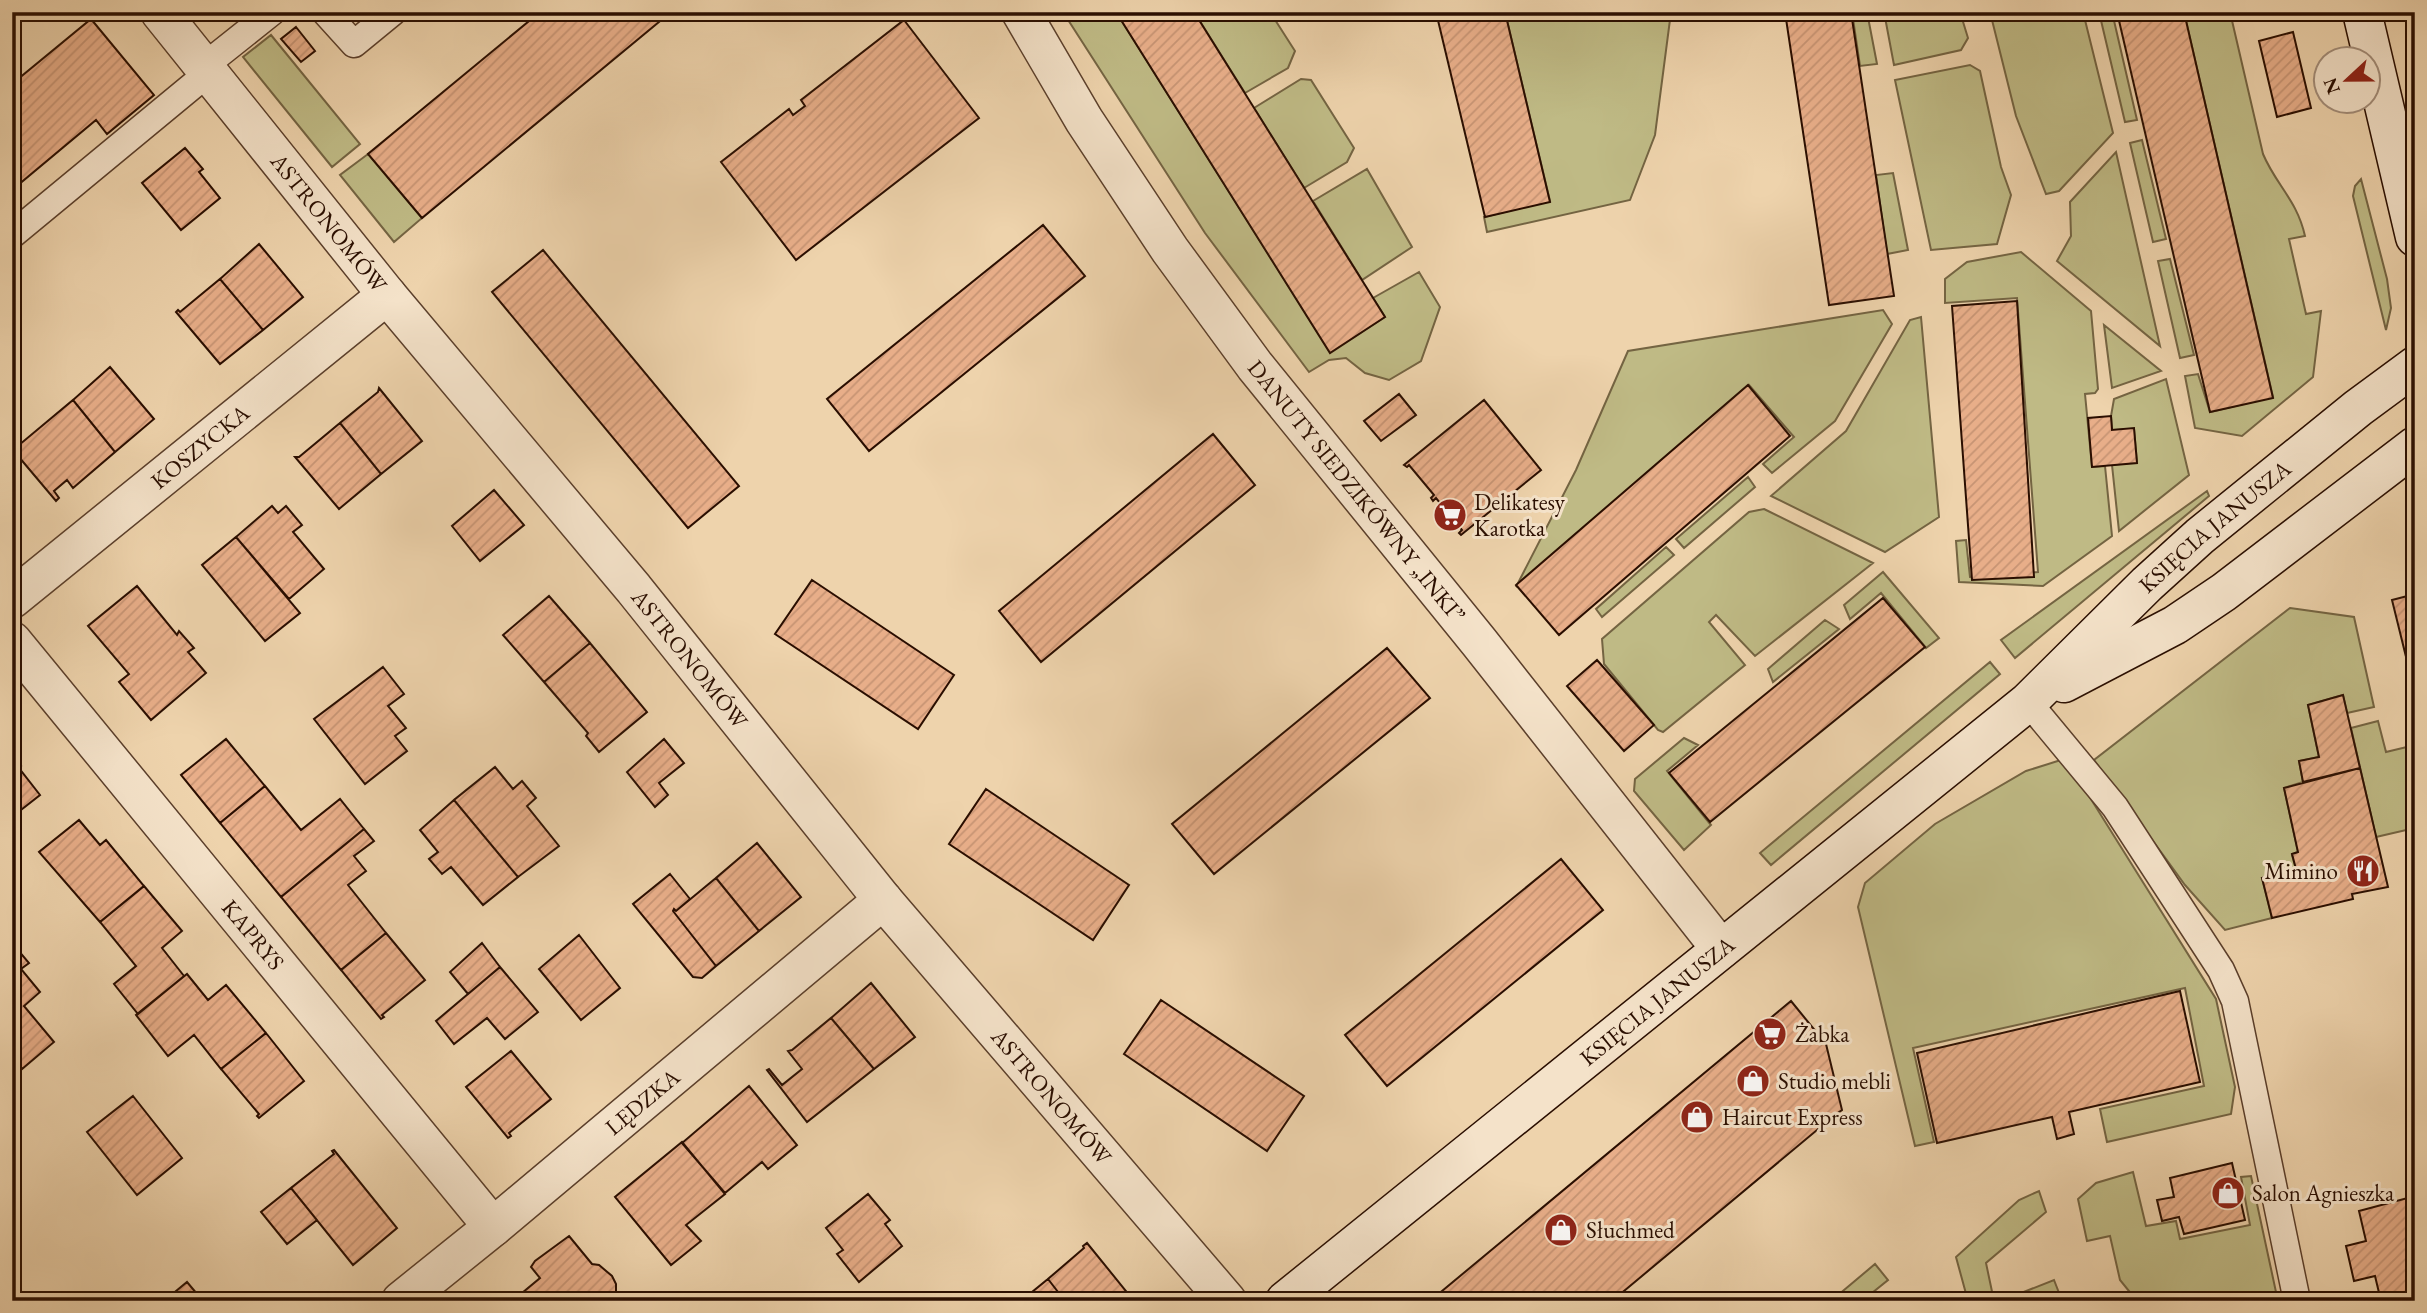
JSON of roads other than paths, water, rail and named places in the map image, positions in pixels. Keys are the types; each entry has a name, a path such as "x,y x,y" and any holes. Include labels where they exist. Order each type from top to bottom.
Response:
{"street":[{"name":"ASTRONOMÓW","path":"160,12 387,295 634,589 883,900 1227,1301"},
{"name":"DANUTY SIEDZIKÓWNY „INKI”","path":"1021,12 1105,153 1170,250 1247,356 1479,642 1720,949"},
{"path":"2362,12 2415,237"},
{"name":"KOSZYCKA","path":"12,598 387,295"},
{"name":"KSIĘCIA JANUSZA","path":"1285,1301 2028,702 2147,584 2200,536 2358,408 2415,366"},
{"name":"KSIĘCIA JANUSZA","path":"2028,702 2175,625 2224,592 2415,446"},
{"name":"KAPRYS","path":"12,640 493,1227"},
{"name":"LĘDZKA","path":"401,1301 883,900"}],"lane":[{"path":"12,235 272,12"},
{"path":"325,12 354,44 393,12"},
{"path":"2028,702 2115,807 2221,970 2235,1001 2297,1301"}],"place":[{"name":"Delikatesy Karotka","path":"1450,515"},
{"name":"Mimino","path":"2363,871"},
{"name":"Żabka","path":"1770,1034"},
{"name":"Studio mebli","path":"1753,1081"},
{"name":"Haircut Express","path":"1697,1117"},
{"name":"Salon Agnieszka","path":"2228,1193"},
{"name":"Słuchmed","path":"1561,1230"}]}
